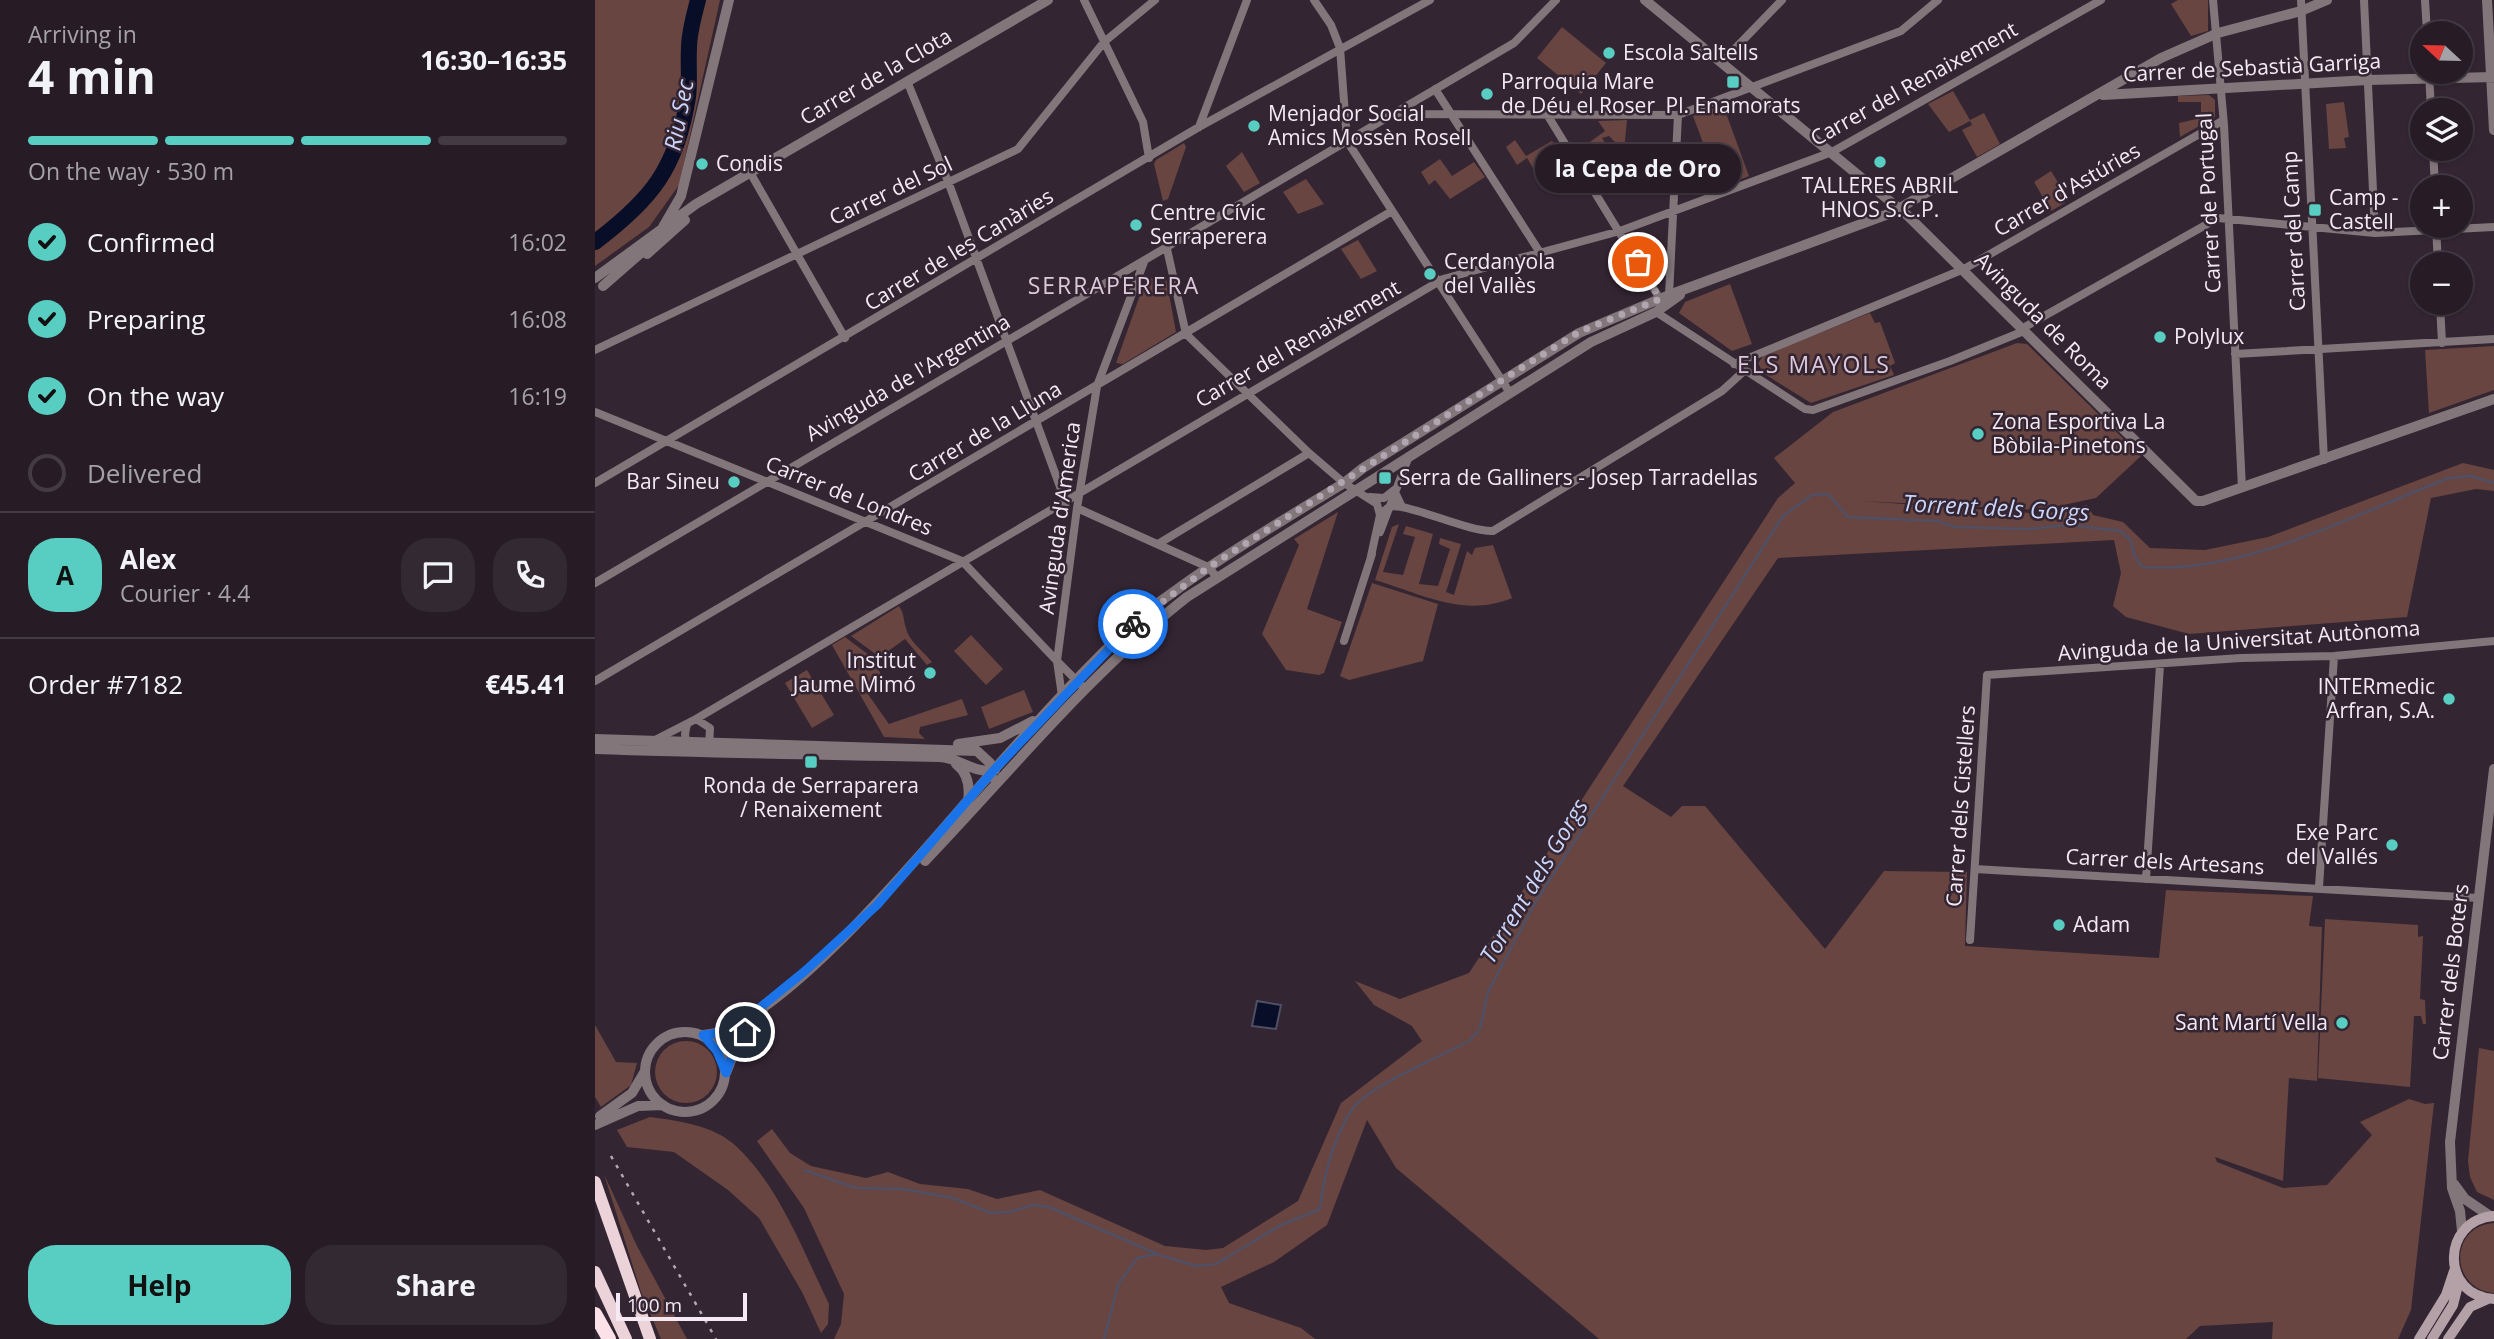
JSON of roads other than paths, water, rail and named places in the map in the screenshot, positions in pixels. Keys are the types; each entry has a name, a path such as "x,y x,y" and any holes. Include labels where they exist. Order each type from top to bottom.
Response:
{"highway":[{"path":"595,1182 650,1339"},
{"path":"595,1272 626,1339"},
{"path":"595,1314 609,1339"},
{"path":"595,1325 601,1339"}],"main road":[{"path":"2491,1299 2472,1293 2457,1276 2453,1252 2462,1231 2476,1220 2492,1216"},
{"path":"2432,1339 2446,1295 2457,1276"},
{"path":"2448,1339 2470,1307 2491,1299"},
{"path":"2419,1339 2437,1320"}],"street":[{"path":"599,289 645,250 661,230 681,196 729,0"},
{"name":"Carrer de la Clota","path":"595,278 696,204 1048,0"},
{"path":"1084,0 1143,122 1149,158"},
{"name":"Carrer del Sol","path":"595,350 949,184 1022,145 1104,42 1155,0"},
{"path":"1200,131 1247,0"},
{"path":"1314,0 1331,25 1340,48 1347,141 1510,393"},
{"name":"Carrer de les Canàries","path":"595,483 1149,158 1340,48 1430,0"},
{"name":"Avinguda de l'Argentina","path":"595,583 1514,43 1556,0"},
{"name":"Avinguda de Roma","path":"1645,0 1900,209 1965,269 2196,501 2203,501 2325,460 2494,399"},
{"path":"1722,62 1782,0"},
{"path":"1395,114 1453,117 1678,115 1901,31 1938,0"},
{"name":"Carrer del Renaixement","path":"687,724 1437,282 1539,251 1620,231 1832,152 2101,0"},
{"name":"Carrer de Portugal","path":"2213,0 2218,33 2221,121 2224,125 2242,488"},
{"path":"595,1118 638,1106 663,1105 681,1112 703,1109 718,1096 733,1053 755,1021 864,923 981,802 1043,735 1081,684 1142,614 1209,567 1579,332 1664,297 1900,209 2161,58 2218,33 2301,5 2327,0"},
{"path":"2364,0 2375,233"},
{"path":"2425,0 2426,21"},
{"path":"2487,0 2491,19 2494,130"},
{"name":"Carrer del Camp","path":"2301,5 2325,460"},
{"name":"Carrer de Sebastià Garriga","path":"2473,76 2492,76"},
{"name":"Carrer de Sebastià Garriga","path":"2099,96 2410,77"},
{"path":"2125,80 2129,94"},
{"path":"907,81 949,184 1066,503"},
{"path":"1435,89 1539,251"},
{"path":"1678,115 1673,212 1664,297 1654,307 1656,312 1744,371 1804,408 1813,410 1950,361 2024,329 2218,218 2375,233 2410,230"},
{"path":"1548,116 1664,297"},
{"name":"Carrer d'Astúries","path":"1734,364 1965,269 2221,121"},
{"path":"751,174 795,255 845,338"},
{"name":"Carrer de la Clota","path":"599,289 636,263 724,189"},
{"path":"681,196 696,204"},
{"name":"Carrer de la Lluna","path":"595,681 1392,211"},
{"path":"2473,227 2494,227"},
{"path":"1167,248 1186,334 1309,453 1344,483 1370,497 1384,498 1394,490"},
{"name":"Avinguda d'America","path":"1057,661 1077,508 1097,386 1144,262"},
{"path":"595,1125 632,1093 652,1051 663,1039 679,1032 703,1035 720,1033 741,1023 819,959 907,873 1048,710 1134,639 1217,577 1591,342 1656,312 1686,291"},
{"path":"2441,315 2442,343"},
{"path":"1613,318 1619,322 1619,330"},
{"path":"2235,354 2494,339"},
{"path":"1380,515 1389,507 1406,508 1468,529 1493,531 1722,391 1744,371"},
{"name":"Carrer de Londres","path":"595,412 962,561 1081,684"},
{"path":"1158,544 1309,453"},
{"path":"1344,641 1380,529 1409,456"},
{"path":"1394,490 1406,508"},
{"path":"1370,497 1377,504 1380,515 1371,556"},
{"path":"1077,508 1209,567 1217,577"},
{"name":"Avinguda de la Universitat Autònoma","path":"1987,675 2241,658 2333,656 2494,641"},
{"path":"2319,887 2333,656"},
{"path":"1057,661 1062,696"},
{"path":"2146,879 2160,665"},
{"name":"Carrer dels Cistellers","path":"1970,940 1987,675"},
{"path":"651,751 660,747 687,744 964,744 1000,738 1024,728 1048,710"},
{"path":"696,719 710,728 710,744"},
{"path":"655,740 687,724 687,744"},
{"path":"595,749 942,757 993,771 1004,767 1034,738 1043,735"},
{"path":"595,739 655,740 687,744"},
{"path":"710,744 760,757 947,761 962,768 968,781 968,801"},
{"path":"857,744 977,751 985,757 993,771"},
{"name":"Carrer dels Boters","path":"2462,1231 2452,1180 2450,1142 2494,769"},
{"path":"981,802 993,771"},
{"name":"Carrer dels Artesans","path":"1975,869 2479,898"},
{"path":"703,1035 717,1051 726,1073"},
{"path":"645,1070 651,1092 663,1105"},
{"path":"2452,1180 2465,1199 2492,1216"}],"water":[{"path":"1257,1001 1281,1005 1276,1029 1252,1026"}],"waterway":[{"name":"Riu Sec","path":"595,242 632,212 669,163 677,144 688,97 689,42 698,0"},
{"name":"Torrent dels Gorgs","path":"1104,1339 1118,1285 1137,1258 1156,1254 1196,1266 1216,1264 1279,1226 1320,1209 1331,1157 1353,1108 1374,1090 1469,1041 1480,1029 1488,992 1535,903 1783,516 1812,495 1828,494 1848,517 1937,521 1955,527 2029,529 2068,525 2121,531 2131,541 2134,555 2142,567 2181,567 2220,562 2259,552 2337,524 2449,478 2471,476 2494,483"},
{"path":"804,1170 856,1188 902,1189 953,1198 991,1213 1010,1212 1033,1205 1049,1207 1155,1253"}],"railway":[{"path":"611,1156 716,1339"}],"place":[{"name":"Escola Saltells","path":"1609,53"},
{"name":"Pl. Enamorats","path":"1733,82"},
{"name":"Parroquia Mare de Déu el Roser","path":"1487,94"},
{"name":"Menjador Social Amics Mossèn Rosell","path":"1254,126"},
{"name":"TALLERES ABRIL HNOS S.C.P.","path":"1880,162"},
{"name":"Condis","path":"702,164"},
{"name":"Camp - Castell","path":"2315,210"},
{"name":"Centre Cívic Serraperera","path":"1136,225"},
{"name":"la Cepa de Oro","path":"1638,262"},
{"name":"Cerdanyola del Vallès","path":"1430,274"},
{"name":"Polylux","path":"2160,337"},
{"name":"Zona Esportiva La Bòbila-Pinetons","path":"1978,434"},
{"name":"Serra de Galliners - Josep Tarradellas","path":"1385,478"},
{"name":"Bar Sineu","path":"734,482"},
{"name":"Institut Jaume Mimó","path":"930,673"},
{"name":"INTERmedic Arfran, S.A.","path":"2449,699"},
{"name":"Ronda de Serraparera / Renaixement","path":"811,762"},
{"name":"Exe Parc del Vallés","path":"2392,845"},
{"name":"Adam","path":"2059,925"},
{"name":"Sant Martí Vella","path":"2342,1023"}],"district":[{"name":"SERRAPERERA","path":"1114,286"},
{"name":"ELS MAYOLS","path":"1814,365"}]}
